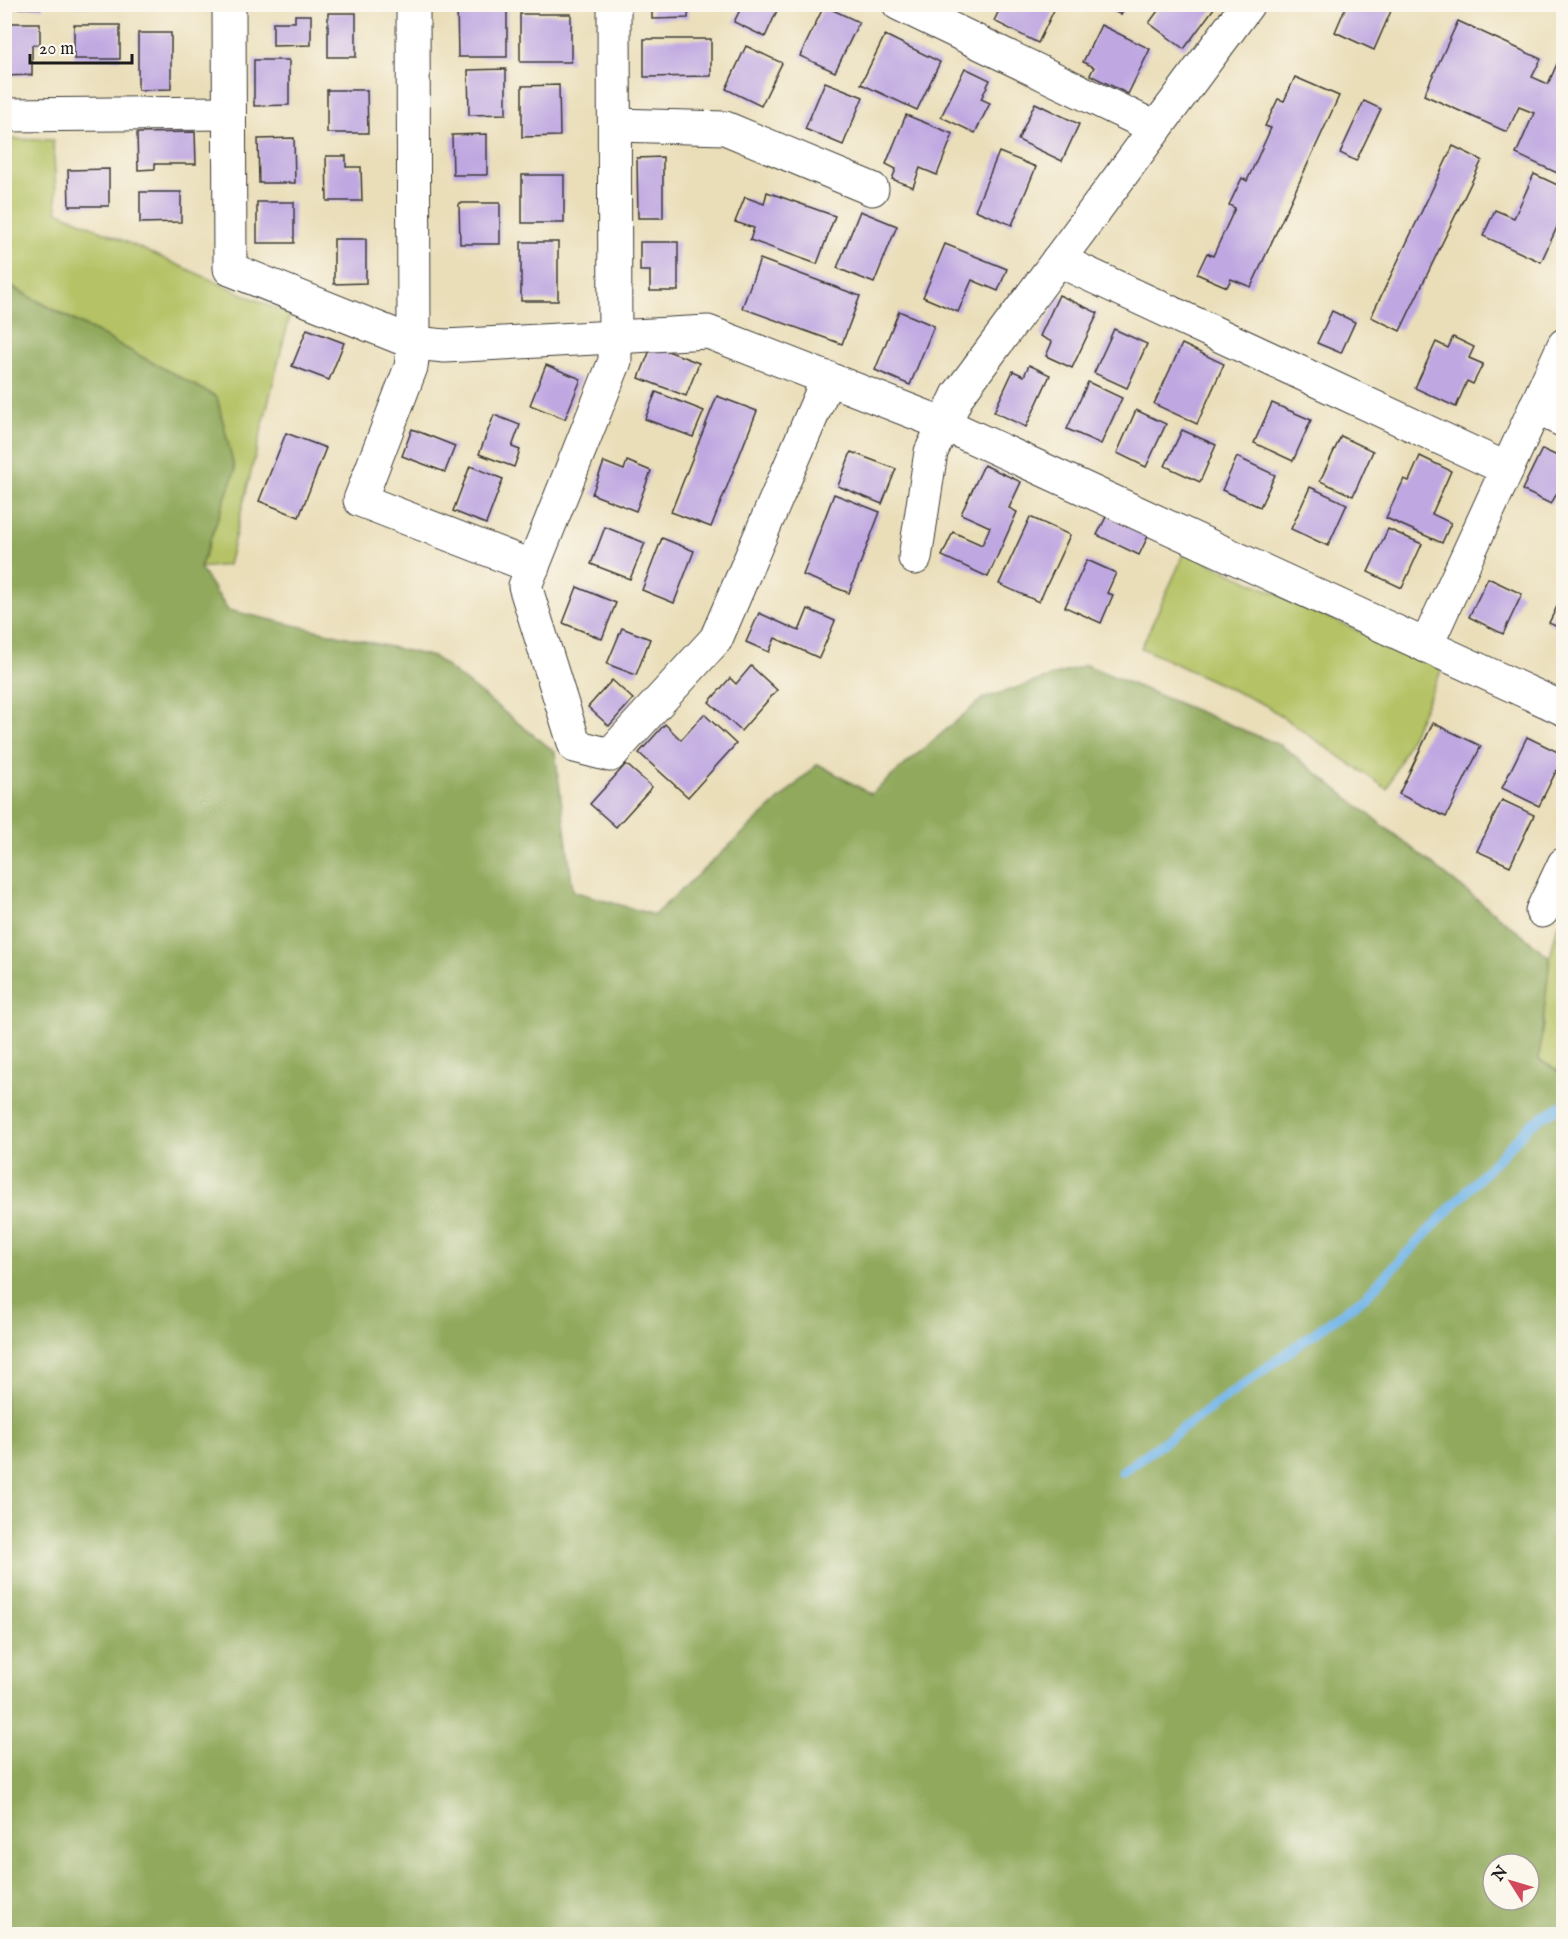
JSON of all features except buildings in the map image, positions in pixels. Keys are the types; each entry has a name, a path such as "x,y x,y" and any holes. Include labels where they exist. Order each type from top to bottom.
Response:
{"street":[{"path":"229,4 230,269 414,342 445,346 708,332 944,424 1563,709"},
{"path":"412,4 414,342 411,367 360,500 533,567"},
{"path":"614,4 615,361 525,586 575,746 610,755 716,639 828,378"},
{"path":"899,4 1156,128"},
{"path":"915,558 931,452 958,395 1248,4"},
{"path":"4,115 229,113"},
{"path":"615,125 724,128 872,189"},
{"path":"1058,260 1507,469"},
{"path":"1426,646 1507,469 1549,414 1563,345"},
{"path":"1542,911 1563,864"}],"green space":[{"path":"5,139 53,140 57,211 290,315 228,565 200,568 235,471 216,397 5,283"},
{"path":"4,283 217,397 235,471 200,568 228,610 434,657 555,752 573,891 654,915 818,764 871,794 982,699 1086,665 1282,746 1550,957 1539,1060 1564,1074 1563,1934 5,1934"},
{"path":"1185,552 1442,669 1387,789 1265,705 1141,648"},
{"path":"1558,924 1564,927 1563,1074 1539,1060 1550,957"}],"waterway":[{"path":"1122,1472 1366,1296 1531,1124 1564,1104"}]}
